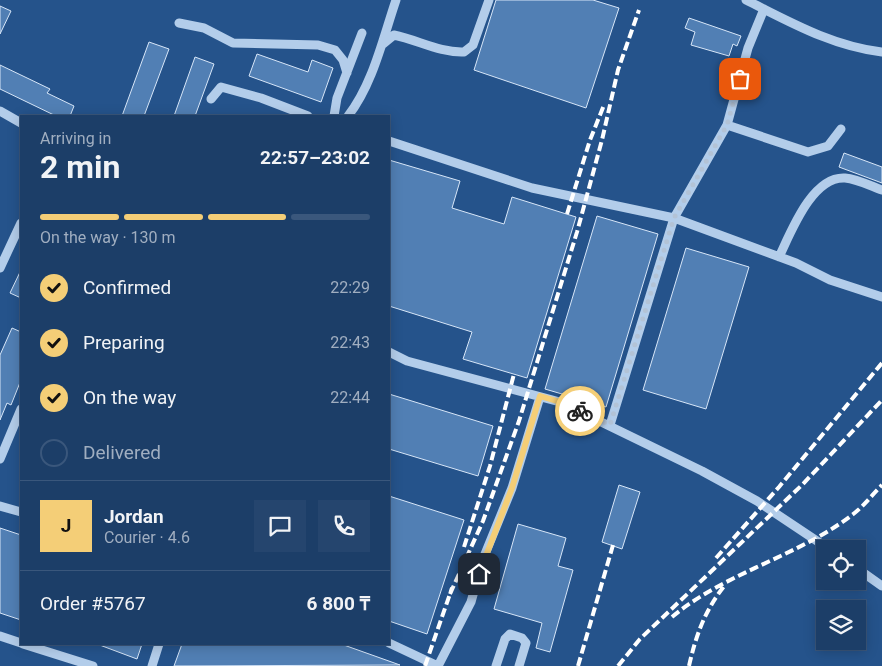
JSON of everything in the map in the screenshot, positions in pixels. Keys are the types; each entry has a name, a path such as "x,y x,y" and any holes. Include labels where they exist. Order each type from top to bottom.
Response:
{"street":[{"path":"349,115 357,106 382,44 396,0"},
{"path":"382,44 394,35 413,39 434,48 464,52 473,45 489,0"},
{"path":"746,0 835,42 882,52"},
{"path":"610,425 674,218 727,125 748,48 764,9"},
{"path":"179,23 204,28 233,43 318,45 335,50 343,60 347,73"},
{"path":"334,115 337,98 362,32"},
{"path":"211,99 221,87 261,98 305,115"},
{"path":"0,111 20,122"},
{"path":"727,125 803,152 822,150 835,140 841,129"},
{"path":"390,140 532,188 674,218 779,257 830,280 882,296"},
{"path":"779,257 798,219 822,185 837,178 847,178 882,190"},
{"path":"0,268 20,225"},
{"path":"390,352 407,361 560,402 702,470 757,502 816,541"},
{"path":"390,643 438,666 471,602 483,559 512,488 540,396"},
{"path":"0,459 20,411"},
{"path":"0,506 20,512"},
{"path":"866,575 882,586"},
{"path":"496,666 505,638 510,634 522,638 526,643 519,666"},
{"path":"0,636 20,642"},
{"path":"28,645 93,666"},
{"path":"152,666 159,645"}],"building":[{"path":"496,0 593,0 619,8 586,108 474,70"},
{"path":"0,6 11,11 0,34"},
{"path":"689,18 741,36 737,46 733,44 729,56 691,45 695,32 685,28"},
{"path":"149,42 169,49 144,115 122,115"},
{"path":"257,54 308,72 312,60 333,68 321,102 249,76"},
{"path":"195,57 214,64 195,115 174,115"},
{"path":"0,65 50,89 47,93 74,106 70,115 54,115 0,89"},
{"path":"844,153 882,167 882,183 839,167"},
{"path":"390,160 460,181 452,208 504,224 512,197 576,217 527,378 463,359 472,332 390,306"},
{"path":"597,216 658,234 606,407 545,389"},
{"path":"686,248 749,267 706,409 643,390"},
{"path":"20,272 20,298 10,293"},
{"path":"12,328 20,332 20,382 11,405 7,403 0,420 0,355"},
{"path":"390,394 493,426 478,476 390,449"},
{"path":"619,485 640,492 622,549 602,542"},
{"path":"390,496 464,520 427,634 390,621"},
{"path":"518,524 566,538 558,566 573,570 550,652 536,648 542,623 494,609"},
{"path":"0,528 20,535 20,620 0,613"},
{"path":"100,645 142,645 137,659"},
{"path":"182,645 344,645 400,665 174,666"}],"railway":[{"path":"450,594 483,521 519,421 577,232 602,140 618,70 639,10"},
{"path":"567,214 590,140 604,105"},
{"path":"716,558 779,487 882,363"},
{"path":"464,547 490,466 514,374"},
{"path":"618,666 640,639 802,485 882,400"},
{"path":"672,617 693,601 715,588 831,530 864,505 882,485"},
{"path":"578,666 613,545"},
{"path":"689,666 702,623 725,585"},
{"path":"425,666 452,588"}],"way so far":[{"path":"580,411 610,425 674,218 727,125 740,79"}],"route":[{"path":"479,574 483,559 512,488 540,396 580,411"}]}
